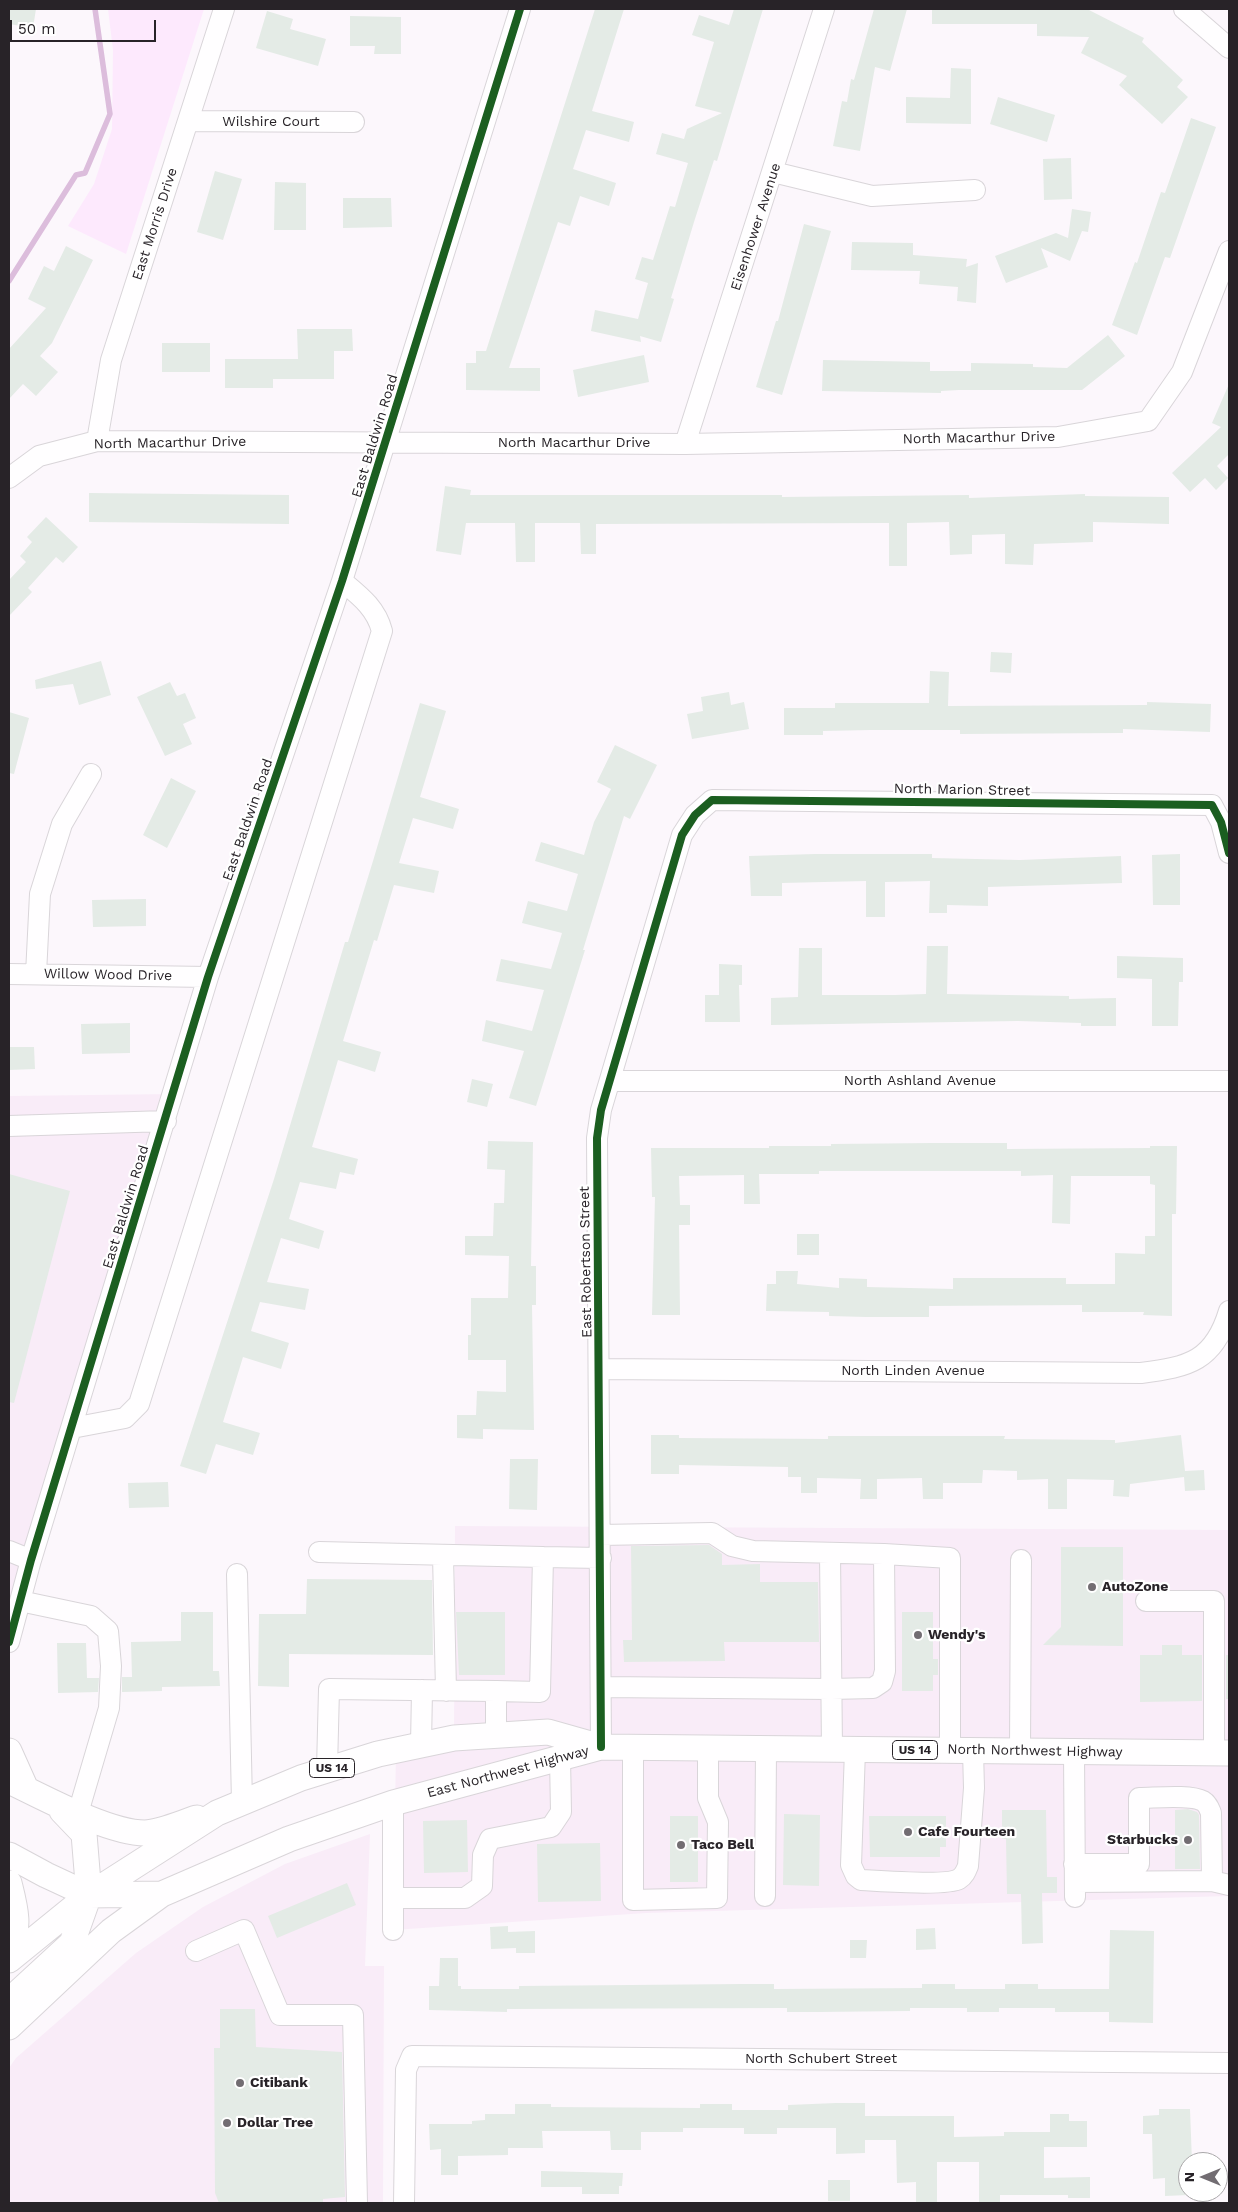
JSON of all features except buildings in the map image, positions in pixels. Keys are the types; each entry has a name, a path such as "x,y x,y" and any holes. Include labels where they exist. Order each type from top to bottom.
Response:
{"main road":[{"name":"East Northwest Highway","path":"9,1960 89,1895 217,1813 327,1769 378,1754 454,1738 548,1732 601,1747"},
{"name":"North Northwest Highway","path":"601,1747 1222,1753"},
{"name":"East Northwest Highway","path":"9,2027 112,1931 162,1894 289,1839 393,1803 601,1747"},
{"path":"9,1751 17,1785 91,1820 145,1833 242,1803"},
{"path":"9,2001 72,1943 89,1895 84,1834 54,1802"},
{"path":"9,1855 89,1895 162,1894"},
{"path":"9,1882 17,1913 16,1938 9,1951"}],"street":[{"name":"East Morris Drive","path":"96,442 111,360 224,9"},
{"name":"East Baldwin Road","path":"9,1642 31,1560 166,1121 208,977 342,581 520,9"},
{"name":"Eisenhower Avenue","path":"685,444 824,9"},
{"path":"1184,9 1229,48"},
{"name":"Wilshire Court","path":"189,121 354,122"},
{"path":"773,172 872,196 975,190"},
{"name":"North Macarthur Drive","path":"9,478 39,456 96,442 685,444 1058,437 1148,421 1182,372 1229,251"},
{"path":"72,1428 125,1418 139,1404 382,631 378,617 364,598 342,581"},
{"path":"36,974 40,894 62,824 91,774"},
{"name":"North Marion Street","path":"712,800 1212,805 1221,822 1229,853"},
{"name":"East Robertson Street","path":"601,1747 597,1138 601,1110 682,836 695,815 712,800"},
{"name":"Willow Wood Drive","path":"9,974 208,977"},
{"name":"North Ashland Avenue","path":"610,1081 1229,1081"},
{"path":"9,1126 166,1121"},
{"name":"North Linden Avenue","path":"600,1369 1140,1373 1180,1367 1196,1360 1218,1342 1229,1311"},
{"path":"600,1535 712,1533 732,1546 753,1551 884,1554 950,1558 962,1751 974,1788 968,1866 958,1880 935,1882 861,1880 856,1876 851,1865 843,1749 831,1689 830,1553"},
{"path":"9,1551 31,1560"},
{"path":"319,1552 601,1558"},
{"path":"601,1687 873,1688 882,1682 885,1671 884,1554"},
{"path":"443,1555 446,1690"},
{"path":"327,1769 329,1689 540,1692 543,1557"},
{"path":"1020,1751 1021,1560"},
{"path":"238,1574 242,1803"},
{"path":"20,1601 91,1616 108,1631 110,1666 109,1708 78,1813"},
{"path":"1146,1601 1214,1601 1222,1753"},
{"path":"421,1745 422,1690"},
{"path":"496,1691 496,1735"},
{"path":"633,1748 633,1900 717,1898 718,1822 708,1798 708,1748"},
{"path":"765,1896 766,1749"},
{"path":"1074,1752 1074,1881"},
{"path":"393,1898 465,1898 482,1886 482,1855 490,1839 551,1827 561,1812 560,1758"},
{"path":"1139,1798 1192,1798 1202,1800 1208,1805 1220,1883 1074,1881 1139,1864 1139,1798"},
{"path":"393,1803 393,1930"},
{"path":"196,1951 244,1930 280,2015 353,2015 357,2203"},
{"name":"North Schubert Street","path":"404,2203 406,2070 412,2056 1229,2063"}],"shaded area":[{"path":"108,9 204,9 126,254 68,226 94,184 112,129 113,50"},
{"path":"174,1094 9,1642 9,1096"},
{"path":"455,1526 1229,1530 1229,1896 646,1913 393,1930 396,1750 454,1738"},
{"path":"370,1834 365,1966 384,1966 383,2203 9,2203 9,2068 16,2058 136,1953 203,1907 285,1864"}],"waterway":[{"path":"9,281 76,175 85,173 110,114 95,9"}],"cycle path":[{"path":"9,1642 31,1560 208,977 342,581 520,9"},
{"path":"601,1747 597,1138 601,1110 682,835 695,815 712,800 1212,805 1221,822 1229,853"}],"place":[{"name":"AutoZone","path":"1092,1587"},
{"name":"Wendy's","path":"918,1635"},
{"name":"Cafe Fourteen","path":"908,1832"},
{"name":"Starbucks","path":"1188,1840"},
{"name":"Taco Bell","path":"681,1845"},
{"name":"Citibank","path":"240,2083"},
{"name":"Dollar Tree","path":"227,2123"}]}
